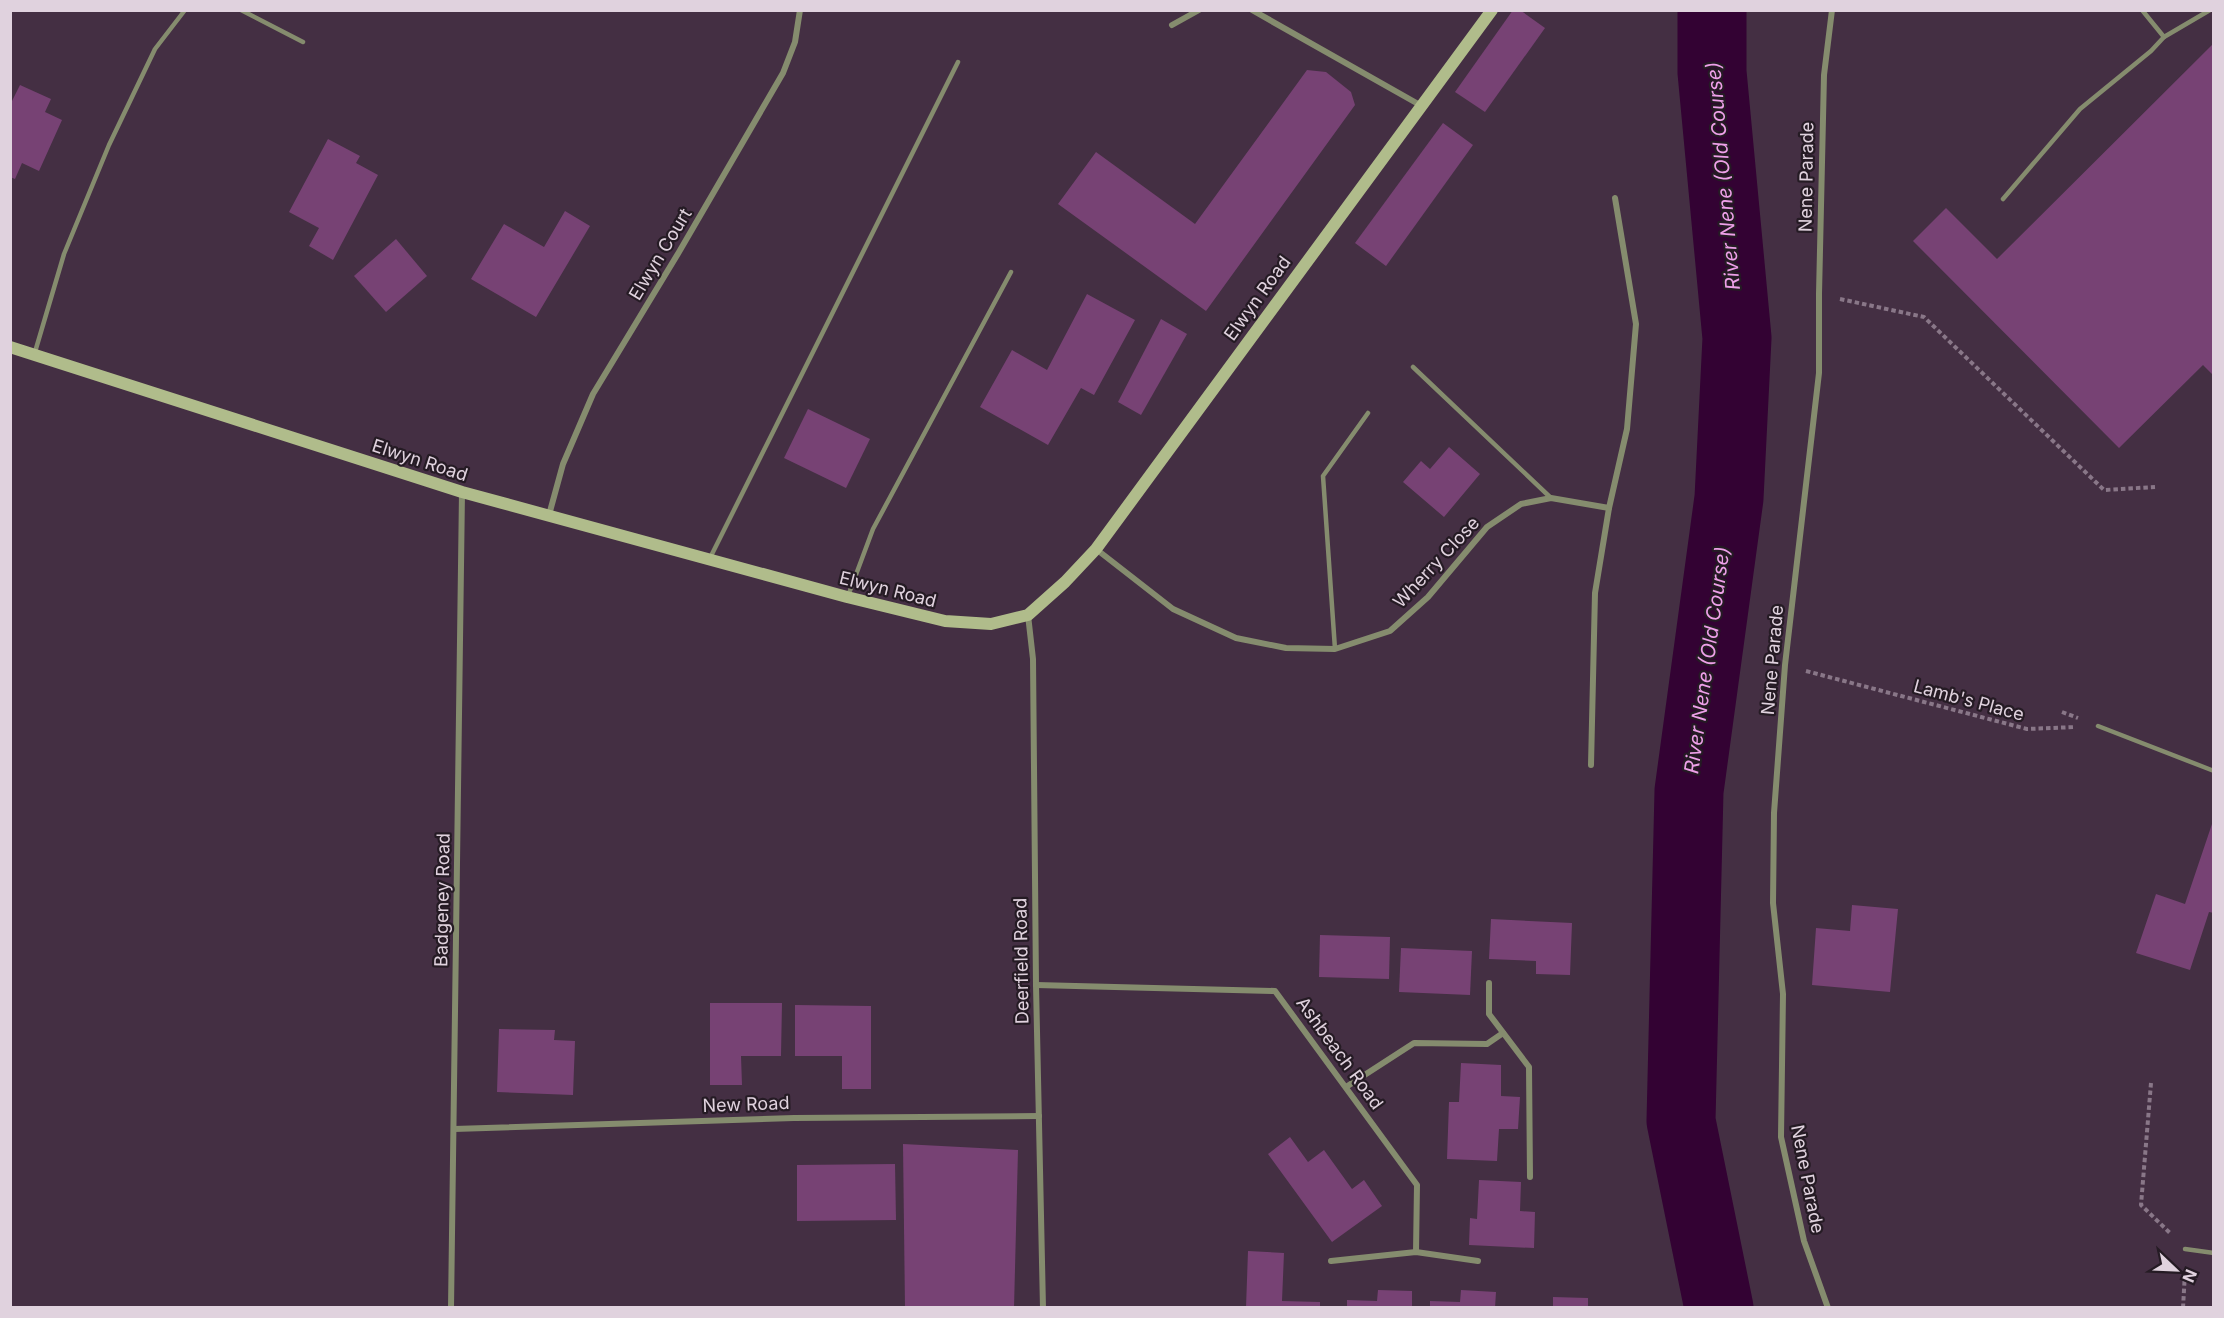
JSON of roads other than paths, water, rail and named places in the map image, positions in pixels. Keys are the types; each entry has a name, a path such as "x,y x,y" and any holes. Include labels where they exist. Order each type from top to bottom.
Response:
{"street":[{"name":"Elwyn Court","path":"549,516 563,464 593,394 783,73 795,42 800,10"},
{"path":"1172,25 1199,10"},
{"path":"1252,10 1420,105"},
{"name":"Elwyn Road","path":"10,347 462,492 847,597 945,621 992,624 1028,615 1065,582 1096,549 1492,10"},
{"name":"Nene Parade","path":"1828,1308 1804,1241 1781,1137 1783,994 1773,903 1774,813 1785,665 1819,373 1824,75 1832,10"},
{"path":"1591,765 1595,593 1609,508 1627,429 1636,324 1614,198"},
{"name":"Badgeney Road","path":"452,1308 462,492"},
{"name":"Wherry Close","path":"1096,549 1173,609 1236,638 1286,648 1335,649 1390,631 1428,597 1487,527 1521,504 1551,498 1609,508"},
{"name":"Deerfield Road","path":"1028,615 1033,659 1036,985 1043,1308"},
{"path":"1489,983 1489,1014 1529,1067 1530,1177"},
{"name":"Ashbeach Road","path":"1036,985 1275,991 1417,1185 1416,1252"},
{"path":"1346,1088 1414,1043 1487,1044 1503,1033"},
{"name":"New Road","path":"454,1129 794,1118 1039,1116"},
{"path":"1331,1261 1416,1252 1478,1261"}],"lane":[{"path":"34,355 64,254 109,145 155,49 185,10"},
{"path":"241,10 303,42"},
{"path":"2142,10 2164,36"},
{"path":"2003,199 2080,109 2151,51 2164,36 2210,10"},
{"path":"710,560 958,62"},
{"path":"847,597 873,529 1011,272"},
{"path":"1413,367 1551,498"},
{"path":"1335,649 1323,476 1368,412"},
{"path":"2098,726 2214,771"},
{"path":"2186,1249 2214,1253"}],"waterway":[{"name":"River Nene (Old Course)","path":"1712,10 1712,72 1737,338 1729,498 1689,791 1681,1121 1719,1308"}]}
